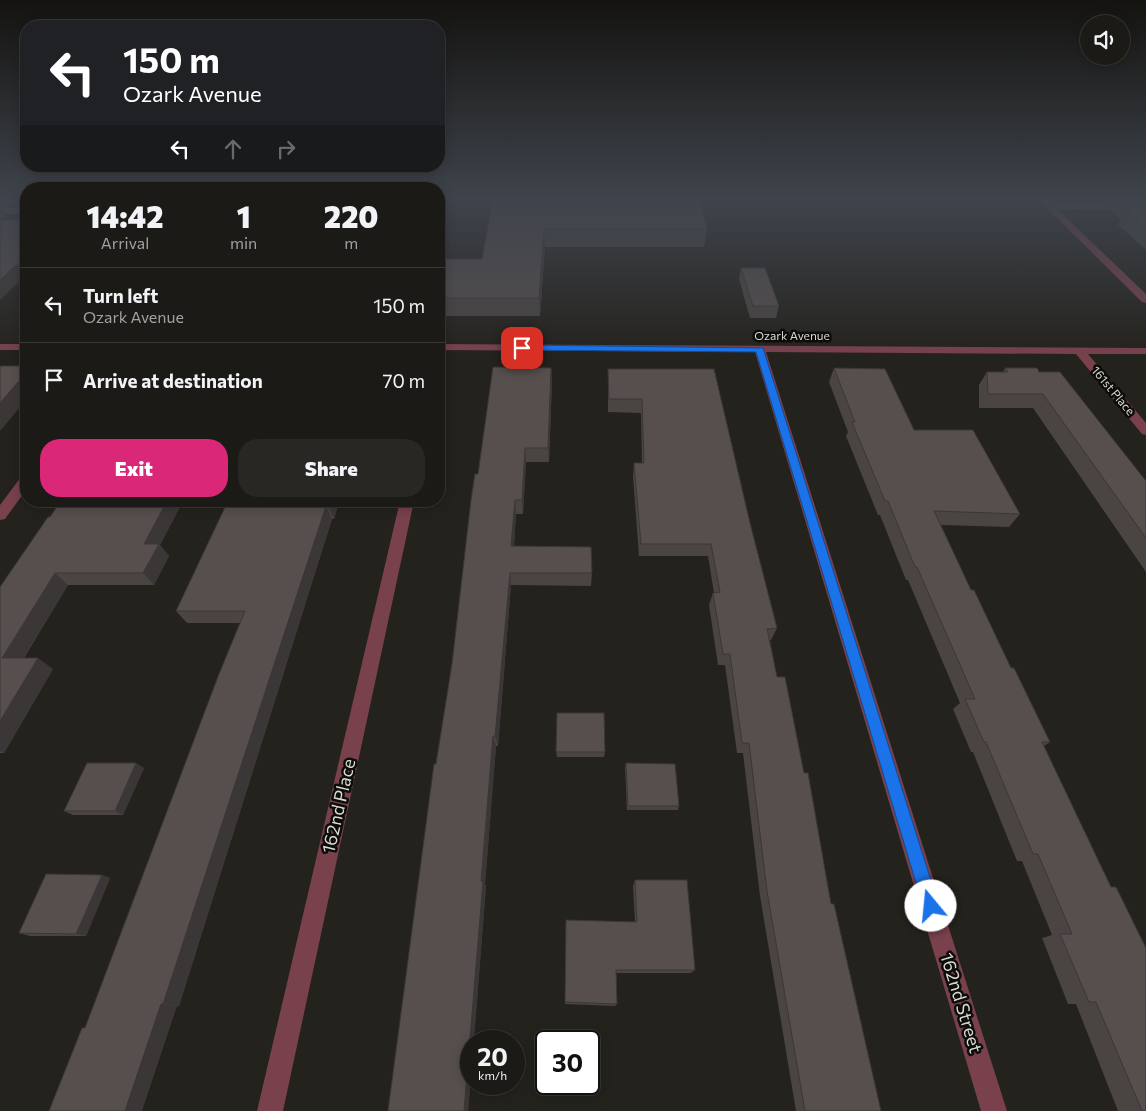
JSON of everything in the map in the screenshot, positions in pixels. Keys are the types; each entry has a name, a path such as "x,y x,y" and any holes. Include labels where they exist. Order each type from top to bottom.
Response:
{"street":[{"path":"1096,252 1146,300"},
{"path":"0,347 20,347"},
{"name":"Ozark Avenue","path":"445,347 1146,351"},
{"name":"162nd Street","path":"760,350 994,1111"},
{"name":"161st Place","path":"1079,351 1146,431"},
{"path":"0,515 20,488"},
{"name":"162nd Place","path":"270,1111 406,507"}],"building":[{"path":"0,252 20,252 20,262 0,280"},
{"path":"483,252 542,252 539,298 445,298 445,259 482,259"},
{"path":"741,268 765,268 779,306 753,306"},
{"path":"0,366 20,366 20,380 0,403"},
{"path":"493,367 551,368 548,448 525,448 522,500 515,500 511,546 591,547 592,573 510,573 495,736 493,736 471,1030 460,1030 460,1095 465,1095 464,1111 388,1111 434,764 436,764 452,664 471,500 475,474 478,474"},
{"path":"834,368 885,369 914,430 973,430 1020,514 934,511 971,590 974,590 1011,668 1014,668 1050,742 1042,742 1111,887 1116,887 1146,948 1146,1111 1142,1111 1096,1002 1089,1002 1060,934 1072,934 1038,854 1033,854 986,742 984,742 965,699 975,699 917,567 915,567 888,501 885,501 852,422 855,422"},
{"path":"1005,368 1037,368 1039,372 1060,372 1146,481 1146,538 1043,394 988,394 987,372 1008,372"},
{"path":"608,369 714,369 777,628 767,629 777,677 785,677 804,773 808,773 831,904 834,904 881,1111 805,1111 767,891 749,743 742,743 730,654 723,654 713,593 720,592 711,544 641,544 634,463 644,463 642,399 609,399"},
{"path":"57,507 164,507 144,544 159,544 143,573 55,573 2,658 38,658 0,721 0,587 48,517"},
{"path":"225,507 326,507 163,1004 161,1004 125,1111 49,1111 82,1028 85,1028 219,674 245,611 176,611"},
{"path":"557,713 604,713 605,752 556,752"},
{"path":"87,763 136,763 115,811 64,811"},
{"path":"626,763 675,764 679,806 628,806"},
{"path":"46,874 102,875 76,934 19,933"},
{"path":"635,880 687,880 695,970 616,970 617,1004 565,1002 566,920 637,922"}],"route":[{"path":"522,348 760,350 931,906"}]}
